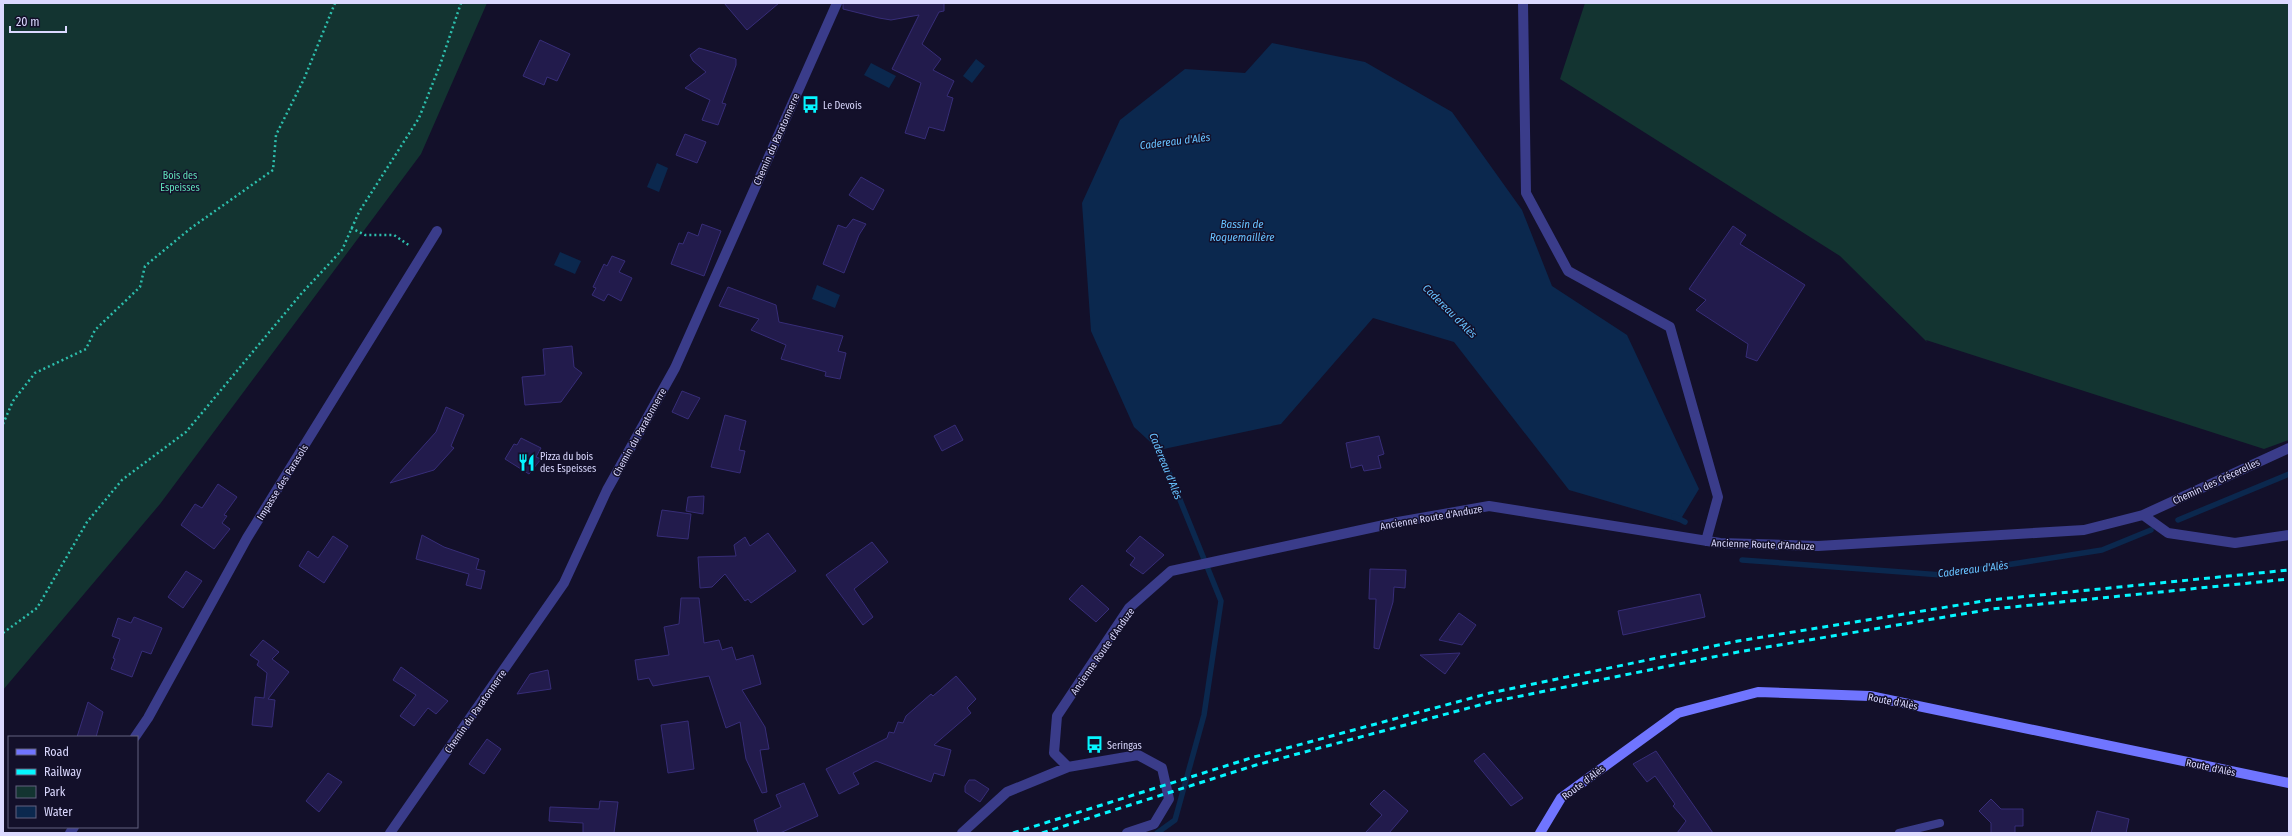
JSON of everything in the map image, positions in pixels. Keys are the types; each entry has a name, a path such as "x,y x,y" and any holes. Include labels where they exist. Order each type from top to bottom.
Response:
{"main road":[{"name":"Route d'Alès","path":"1540,833 1561,798 1678,713 1758,692 1870,696 2289,783"}],"street":[{"name":"Chemin du Paratonnerre","path":"390,833 564,583 607,490 675,368 837,3"},
{"path":"1523,3 1526,193 1568,271 1670,326 1718,496 1706,541"},
{"name":"Impasse des Parasols","path":"136,736 148,718 247,538 436,231"},
{"name":"Chemin des Crécerelles","path":"2143,515 2289,448"},
{"name":"Ancienne Route d'Anduze","path":"1068,767 1054,753 1057,716 1129,608 1171,571 1398,522 1489,506 1706,541 1818,546 2084,530 2143,515"},
{"path":"2143,515 2168,533 2235,543 2289,535"},
{"path":"962,833 1007,792 1068,767 1138,755 1162,768 1169,799 1154,824 1127,833"}],"lane":[{"path":"1898,833 1940,823"}],"path":[{"path":"3,424 13,401 35,373 86,349 95,330 140,287 145,266 191,228 273,170 276,135 304,79 335,3"},
{"path":"3,633 37,608 87,522 122,480 186,432 301,294 342,250 358,212 419,118 440,65 461,3"},
{"path":"351,228 366,235 394,235 423,254"}],"green space":[{"name":"Bois des Espeisses","path":"3,3 487,3 421,154 160,504 3,690"},
{"path":"1585,3 2289,3 2289,440 2264,449 1926,340 1927,342 1840,256 1560,79"}],"water":[{"name":"Bassin de Roquemaillère","path":"1272,43 1365,62 1452,112 1522,210 1552,286 1627,335 1699,489 1679,522 1569,490 1454,342 1373,318 1281,424 1159,450 1134,427 1091,331 1082,203 1120,120 1185,69 1245,73"},
{"path":"976,59 985,66 972,83 963,76"},
{"path":"871,63 896,76 889,88 864,75"},
{"path":"657,163 668,168 659,192 647,187"},
{"path":"560,252 581,261 575,274 554,265"},
{"path":"817,285 840,295 835,308 812,299"}],"building":[{"path":"724,3 779,3 747,30"},
{"path":"843,3 944,3 944,11 939,12 922,44 941,59 933,70 954,81 947,96 953,98 944,131 929,127 925,139 905,133 921,83 892,69 919,15 891,20 843,9"},
{"path":"540,40 570,54 557,81 547,77 544,85 523,76"},
{"path":"699,48 736,59 736,65 722,103 726,104 718,125 702,120 710,100 685,88 706,72 693,61 690,55"},
{"path":"685,134 706,142 697,163 676,155"},
{"path":"861,177 884,190 873,210 849,195"},
{"path":"853,219 866,224 859,235 844,273 823,264 838,225 846,228"},
{"path":"702,224 721,231 704,276 671,264 679,243 683,244 688,232 698,236"},
{"path":"1733,226 1746,235 1740,244 1805,285 1757,361 1746,357 1748,344 1696,310 1706,300 1689,289"},
{"path":"612,256 625,261 619,272 632,278 621,301 608,294 604,301 592,295 596,288 593,287 604,264 607,266"},
{"path":"728,287 776,305 779,322 843,336 838,351 846,353 840,379 825,376 826,372 781,359 786,345 751,330 759,319 719,306"},
{"path":"572,346 574,367 582,373 561,402 525,405 522,377 545,375 543,349"},
{"path":"682,391 700,398 688,419 672,412"},
{"path":"446,407 464,415 451,446 454,448 434,470 390,483 436,432"},
{"path":"725,415 746,421 739,450 745,451 740,473 711,467"},
{"path":"955,425 963,440 942,451 934,436"},
{"path":"1379,436 1384,454 1378,456 1381,468 1364,471 1362,465 1351,468 1346,443"},
{"path":"521,438 541,448 536,457 541,459 529,474 505,459 514,444 517,445"},
{"path":"218,484 237,497 224,515 227,516 222,523 230,529 214,549 181,525 195,504 202,508"},
{"path":"704,496 703,514 686,511 688,497"},
{"path":"662,510 691,514 688,539 657,536"},
{"path":"768,533 796,571 751,603 748,599 745,601 725,574 712,587 700,588 698,557 736,556 734,545 745,537 750,546"},
{"path":"422,535 444,547 479,559 476,569 485,571 481,589 466,585 469,574 416,559"},
{"path":"333,536 348,546 324,583 299,566 308,551 318,558"},
{"path":"1140,536 1164,555 1143,574 1130,565 1135,558 1126,551"},
{"path":"872,542 888,562 854,589 873,617 863,625 826,575"},
{"path":"1370,569 1406,570 1405,588 1394,587 1393,602 1379,649 1374,648 1376,599 1369,599"},
{"path":"186,571 202,581 183,608 168,597"},
{"path":"1082,585 1109,609 1096,622 1069,599"},
{"path":"1700,594 1705,617 1623,635 1618,611"},
{"path":"681,598 699,598 704,643 719,640 722,650 732,647 736,660 753,655 761,684 742,690 765,727 769,749 760,750 767,792 762,793 746,759 740,722 726,728 709,676 653,686 649,678 638,680 635,660 669,655 664,627 679,624"},
{"path":"1459,613 1476,625 1462,645 1439,640"},
{"path":"134,617 162,628 151,654 142,651 132,677 111,669 115,659 113,658 120,639 112,636 118,618 131,623"},
{"path":"263,640 279,652 272,659 289,672 268,699 275,700 272,727 252,725 255,697 264,698 267,673 257,665 259,661 250,655"},
{"path":"1460,653 1445,674 1420,655"},
{"path":"401,667 448,701 436,714 428,708 414,726 400,716 416,695 393,680"},
{"path":"548,670 551,689 517,694 530,674"},
{"path":"956,676 976,699 967,708 971,713 934,745 951,750 944,776 934,773 931,782 876,761 853,773 859,784 839,794 826,769 887,738 889,732 894,733 898,722 903,723 906,716 931,694 933,696"},
{"path":"88,702 103,712 96,736 77,736"},
{"path":"688,721 694,769 668,773 661,725"},
{"path":"487,739 501,749 484,774 469,764"},
{"path":"1656,751 1713,833 1677,833 1686,821 1673,806 1675,804 1655,776 1647,782 1633,764"},
{"path":"1484,753 1523,798 1511,806 1474,761"},
{"path":"328,773 342,782 319,812 306,801"},
{"path":"969,780 975,780 989,789 980,802 965,792 965,786"},
{"path":"804,783 818,816 780,833 758,833 754,820 781,807 776,795"},
{"path":"1384,790 1408,811 1389,833 1365,833 1382,815 1370,804"},
{"path":"1991,799 2001,809 2023,809 2023,826 2015,826 2015,833 1991,833 1991,823 1979,811"},
{"path":"600,801 618,802 614,833 583,833 583,823 549,821 550,807 599,809"},
{"path":"2097,811 2129,819 2126,833 2091,833"}],"waterway":[{"name":"Cadereau d'Alès","path":"1157,443 1221,601 1204,715 1175,820 1157,833"},
{"name":"Cadereau d'Alès","path":"2178,520 2289,474"},
{"name":"Cadereau d'Alès","path":"1674,516 1685,522"},
{"name":"Cadereau d'Alès","path":"1742,560 1942,575 2102,550 2151,530"}],"railway":[{"path":"1013,833 1254,757 1490,693 1738,641 1990,600 2289,570"},
{"path":"1042,833 1256,765 1491,702 1738,652 1992,609 2289,579"}],"place":[{"name":"Le Devois","path":"810,105"},
{"name":"Pizza du bois des Espeisses","path":"527,462"},
{"name":"Seringas","path":"1094,745"}]}
